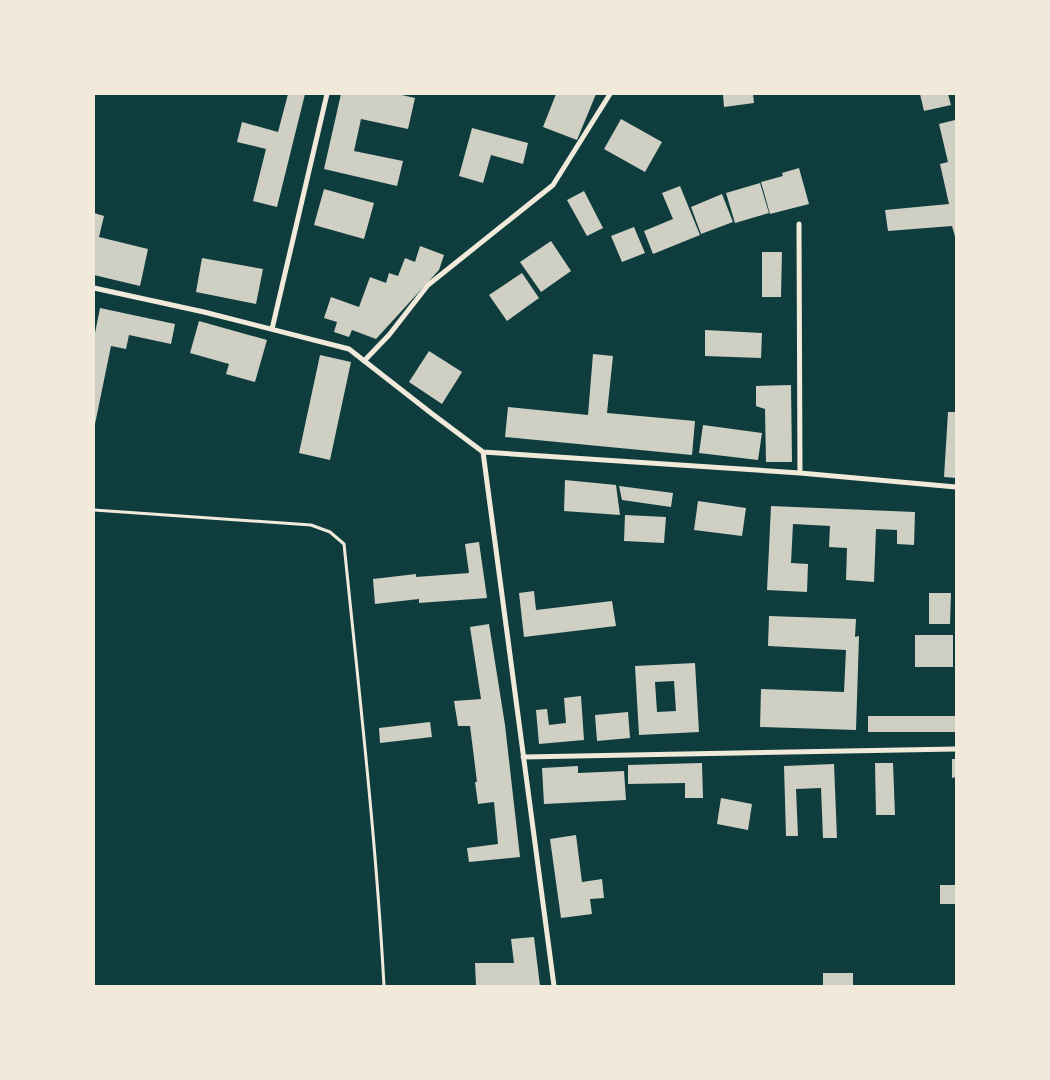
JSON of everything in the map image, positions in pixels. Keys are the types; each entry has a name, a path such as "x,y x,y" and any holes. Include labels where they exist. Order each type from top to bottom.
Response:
{"street":[{"path":"272,329 327,94"},
{"path":"364,361 390,335 428,285 553,185 610,94"},
{"path":"799,224 800,473"},
{"path":"94,288 204,312 349,349 483,452 800,473 956,487"},
{"path":"483,452 554,986"},
{"path":"523,757 956,749"}],"path":[{"path":"94,510 311,525 330,532 344,544 380,914 384,986"}],"building":[{"path":"288,94 305,94 277,207 253,201 266,149 237,142 242,122 278,132"},
{"path":"341,94 397,94 415,98 408,129 361,119 354,151 403,161 397,186 324,169"},
{"path":"556,94 596,94 577,140 543,127"},
{"path":"723,94 753,94 754,103 724,107"},
{"path":"920,94 948,94 951,105 924,111"},
{"path":"621,119 662,142 645,172 604,149"},
{"path":"955,120 956,240 952,226 888,231 885,210 949,204 940,164 948,162 939,124"},
{"path":"472,128 528,143 523,164 491,155 483,183 459,176"},
{"path":"799,168 809,204 770,214 761,182 783,176 782,173"},
{"path":"760,183 769,213 735,223 726,193"},
{"path":"680,186 700,235 653,254 644,231 673,219 662,193"},
{"path":"324,189 374,203 364,239 314,225"},
{"path":"584,191 603,228 587,236 567,200"},
{"path":"722,194 733,222 701,234 691,207"},
{"path":"94,213 104,216 99,237 148,249 140,286 94,275"},
{"path":"634,227 645,253 622,262 611,236"},
{"path":"551,241 571,271 541,292 520,262"},
{"path":"420,246 444,255 439,270 376,339 352,330 349,337 334,332 337,322 324,318 331,297 359,307 370,277 386,283 389,273 398,276 405,258 415,262"},
{"path":"762,252 782,252 781,297 762,297"},
{"path":"202,258 263,269 256,304 196,292"},
{"path":"522,273 539,298 507,321 489,295"},
{"path":"100,308 175,324 171,344 129,335 126,349 111,346 95,424 94,338"},
{"path":"199,321 267,340 255,382 226,374 229,364 190,353"},
{"path":"705,330 762,333 761,358 705,356"},
{"path":"429,351 462,372 442,404 409,382"},
{"path":"593,354 613,356 607,413 695,421 692,455 505,437 508,407 588,415"},
{"path":"320,355 351,362 330,460 299,453"},
{"path":"791,385 792,462 766,462 765,409 756,406 756,386"},
{"path":"948,412 956,412 956,478 944,477"},
{"path":"703,425 762,433 758,460 699,453"},
{"path":"565,480 616,485 620,515 564,511"},
{"path":"619,486 673,493 671,507 622,500"},
{"path":"698,501 746,508 742,536 694,530"},
{"path":"771,506 915,512 914,545 897,544 897,530 876,529 874,582 846,580 847,548 829,547 830,526 793,524 791,563 808,564 807,592 767,590"},
{"path":"625,515 666,517 664,543 624,541"},
{"path":"479,542 487,598 419,603 419,599 375,604 373,579 416,574 416,577 469,573 465,544"},
{"path":"534,591 536,610 612,601 616,626 524,637 519,593"},
{"path":"929,593 951,593 950,624 929,624"},
{"path":"769,616 856,619 855,637 859,636 856,730 760,727 761,689 844,692 846,650 768,646"},
{"path":"489,624 505,725 520,857 469,862 467,848 498,844 494,802 478,804 470,726 458,726 454,701 481,699 470,627"},
{"path":"915,635 953,635 953,667 915,667"},
{"path":"695,663 699,732 639,735 635,666","holes":["674,681 676,711 657,712 655,682"]},
{"path":"581,696 584,740 539,744 536,710 547,709 549,725 566,723 564,698"},
{"path":"628,712 630,738 597,741 595,715"},
{"path":"868,716 956,716 956,732 868,732"},
{"path":"430,722 432,737 380,743 379,728"},
{"path":"952,759 956,759 956,777 952,778"},
{"path":"702,763 703,798 685,798 685,783 628,784 628,765"},
{"path":"875,763 893,763 895,815 876,815"},
{"path":"834,764 837,838 823,838 821,788 796,789 798,836 786,836 784,766"},
{"path":"578,766 578,773 624,771 626,800 544,804 542,768"},
{"path":"721,798 752,804 748,830 717,824"},
{"path":"576,835 582,882 602,879 604,898 590,899 592,914 561,918 550,839"},
{"path":"940,885 956,885 956,904 940,904"},
{"path":"534,937 540,986 476,986 475,963 514,963 511,939"},
{"path":"823,973 853,973 853,986 823,986"}]}
